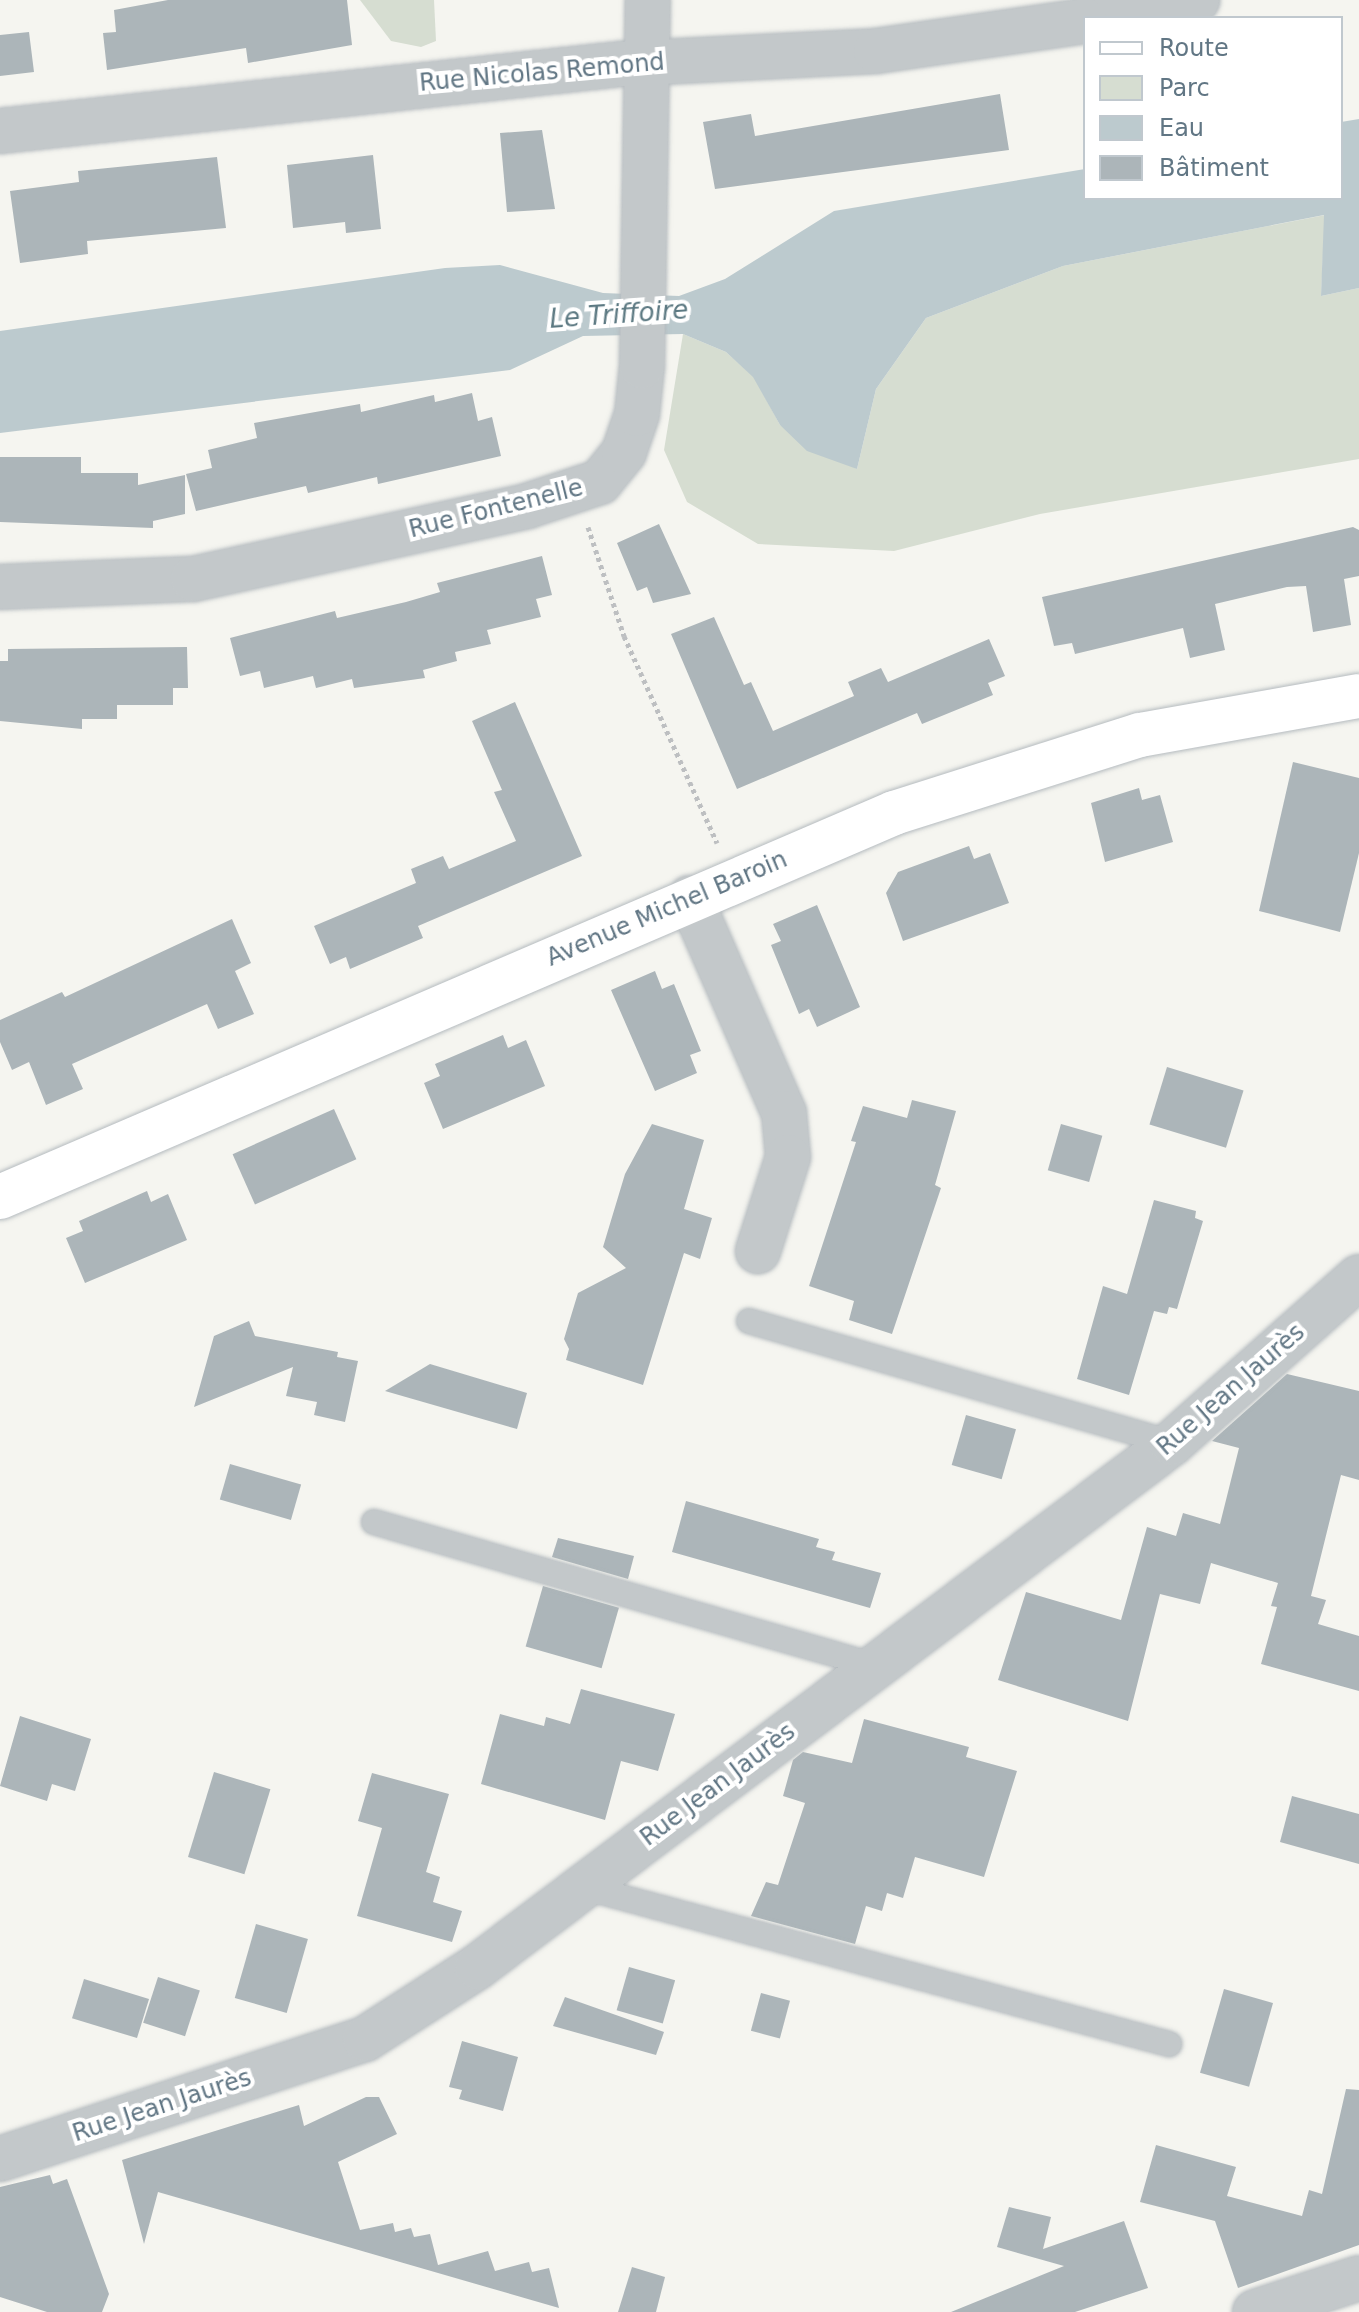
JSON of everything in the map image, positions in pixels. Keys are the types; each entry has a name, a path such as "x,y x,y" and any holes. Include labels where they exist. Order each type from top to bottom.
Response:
{"street":[{"name":"Rue Fontenelle","path":"0,587 193,579 577,493 600,482 624,452 637,414 642,343 648,0"},
{"path":"1113,16 1197,0"},
{"name":"Rue Nicolas Remond","path":"0,131 646,62 876,51 1083,21"},
{"name":"Avenue Michel Baroin","path":"0,1197 690,898 894,813 1023,769 1140,735 1359,696"},
{"path":"690,898 784,1113 788,1157 758,1251"},
{"name":"Rue Jean Jaurès","path":"0,2159 365,2039 477,1967 1172,1443 1359,1277"},
{"path":"1255,2312 1359,2278"}],"lane":[{"path":"749,1321 1172,1443"},
{"path":"374,1522 876,1666"},
{"path":"583,1887 1169,2044"}],"path":[{"path":"577,493 624,636 734,881"}],"green space":[{"path":"360,0 434,0 436,41 421,47 391,41"},
{"path":"1325,215 1321,296 1359,288 1359,459 1040,514 894,551 758,544 687,502 664,450 683,334 726,352 754,377 780,425 857,469 876,389 926,318 1063,266"}],"water":[{"name":"Le Triffoire","path":"1359,119 1359,288 1321,296 1324,215 1063,266 926,318 876,389 857,469 807,451 780,425 753,377 726,352 683,334 583,336 510,370 0,433 0,331 445,268 500,265 603,293 679,296 725,279 834,211 1083,169 1083,200 1343,200 1343,122"}],"building":[{"path":"168,0 347,0 352,45 248,63 246,48 107,70 103,33 116,32 114,10"},
{"path":"29,32 34,72 0,76 0,35"},
{"path":"1000,94 1009,150 715,189 703,122 751,114 755,136"},
{"path":"542,130 555,209 507,212 500,133"},
{"path":"373,155 381,229 346,233 345,222 293,228 287,165"},
{"path":"217,157 226,228 87,241 88,254 20,263 10,191 79,182 78,171"},
{"path":"472,393 478,421 492,417 501,456 378,484 377,477 308,493 306,486 196,511 186,474 212,468 208,450 257,438 254,423 360,404 361,412 434,395 435,402"},
{"path":"0,457 81,457 81,473 138,473 138,485 185,475 185,514 153,521 153,528 0,522"},
{"path":"659,524 691,594 653,603 647,587 637,591 617,543"},
{"path":"1353,527 1359,530 1359,576 1344,579 1351,625 1313,632 1306,586 1287,587 1215,604 1225,650 1190,658 1183,628 1075,654 1072,643 1054,646 1042,597"},
{"path":"542,556 552,595 536,599 541,617 487,630 491,644 455,652 457,661 423,670 425,678 354,688 352,679 316,688 313,676 264,688 260,671 240,676 230,638 335,611 337,618 406,602 440,592 437,583"},
{"path":"714,617 744,685 751,682 773,731 854,696 848,682 881,668 888,682 989,639 1005,676 988,683 993,695 922,724 917,713 737,789 671,634"},
{"path":"187,647 188,688 173,688 173,705 117,705 117,719 82,719 82,729 0,721 0,661 8,661 8,649"},
{"path":"515,702 582,856 418,926 423,938 350,969 346,957 330,964 314,926 416,883 411,869 443,856 449,869 516,841 494,792 502,790 472,721"},
{"path":"1293,762 1359,778 1359,853 1340,932 1259,911"},
{"path":"1139,788 1142,800 1160,795 1173,842 1105,862 1091,803"},
{"path":"969,846 974,859 990,853 1009,903 903,941 886,893 898,872"},
{"path":"817,905 860,1007 817,1027 809,1009 799,1014 771,945 781,941 773,924"},
{"path":"232,919 251,963 235,971 254,1014 218,1029 207,1004 72,1064 83,1089 46,1105 29,1062 12,1070 0,1042 0,1020 62,992 65,997"},
{"path":"655,971 662,989 674,984 701,1051 690,1055 697,1073 655,1091 611,990"},
{"path":"503,1035 508,1048 526,1040 545,1086 443,1129 424,1083 440,1076 435,1064"},
{"path":"1167,1067 1244,1090 1226,1148 1149,1124"},
{"path":"912,1100 956,1111 935,1185 941,1188 892,1334 849,1320 854,1301 809,1286 856,1142 851,1141 863,1106 907,1118"},
{"path":"334,1109 356,1159 255,1204 233,1154"},
{"path":"652,1124 704,1140 684,1209 712,1218 700,1259 684,1253 643,1385 566,1360 569,1349 564,1339 578,1293 626,1268 603,1247 625,1174"},
{"path":"1061,1124 1102,1136 1089,1182 1048,1170"},
{"path":"147,1191 151,1202 168,1194 187,1240 85,1283 66,1238 83,1231 79,1221"},
{"path":"1154,1200 1196,1211 1195,1218 1203,1221 1177,1309 1169,1307 1167,1314 1154,1311 1129,1395 1077,1379 1103,1286 1127,1294"},
{"path":"249,1321 255,1336 338,1352 337,1357 358,1361 345,1422 314,1415 317,1402 286,1396 293,1367 194,1407 214,1336"},
{"path":"430,1364 527,1393 517,1429 385,1391"},
{"path":"1287,1374 1359,1391 1359,1480 1341,1475 1311,1596 1326,1600 1318,1624 1359,1636 1359,1691 1261,1664 1277,1607 1271,1606 1278,1583 1211,1563 1200,1604 1160,1594 1128,1721 998,1680 1026,1592 1121,1620 1147,1527 1176,1536 1183,1513 1220,1524 1239,1448 1212,1441"},
{"path":"966,1415 1016,1429 1002,1479 952,1465"},
{"path":"230,1464 301,1484 291,1520 220,1500"},
{"path":"686,1501 819,1539 816,1547 835,1552 832,1560 881,1573 870,1608 672,1552"},
{"path":"558,1538 634,1556 628,1579 552,1557"},
{"path":"543,1586 619,1608 602,1668 526,1647"},
{"path":"581,1689 675,1714 658,1771 621,1761 605,1820 481,1784 500,1714 544,1726 546,1717 570,1724"},
{"path":"20,1716 91,1739 75,1791 52,1784 47,1801 0,1786"},
{"path":"864,1719 969,1747 966,1757 1017,1771 984,1877 915,1857 903,1898 887,1893 882,1911 866,1906 855,1944 751,1916 766,1882 778,1885 805,1803 783,1796 793,1760 803,1752 852,1763"},
{"path":"214,1772 270,1789 244,1874 188,1857"},
{"path":"372,1773 449,1794 426,1872 440,1877 433,1902 462,1911 452,1942 357,1916 382,1828 358,1821"},
{"path":"1292,1796 1359,1814 1359,1864 1280,1842"},
{"path":"256,1924 308,1939 287,2013 235,1998"},
{"path":"629,1967 675,1980 663,2023 617,2010"},
{"path":"158,1977 200,1991 185,2036 143,2023"},
{"path":"84,1979 149,1999 137,2038 72,2018"},
{"path":"1224,1989 1273,2003 1249,2087 1200,2073"},
{"path":"761,1993 790,2001 780,2038 751,2031"},
{"path":"565,1997 664,2032 656,2055 553,2026"},
{"path":"462,2041 518,2057 503,2111 459,2099 462,2090 449,2087"},
{"path":"1346,2089 1359,2090 1359,2245 1238,2288 1215,2221 1140,2202 1156,2145 1236,2167 1227,2196 1302,2216 1309,2190 1322,2194"},
{"path":"366,2097 379,2097 397,2134 338,2162 360,2230 393,2223 395,2232 411,2228 414,2237 430,2234 438,2265 488,2251 495,2271 529,2262 532,2272 549,2268 559,2308 158,2192 144,2244 122,2160 299,2105 304,2126"},
{"path":"50,2175 53,2184 67,2179 109,2294 102,2312 47,2312 0,2297 0,2187"},
{"path":"1009,2207 1051,2217 1043,2249 1124,2221 1148,2288 1075,2312 951,2312 1064,2266 997,2247"},
{"path":"632,2267 665,2277 656,2312 618,2312"}]}
